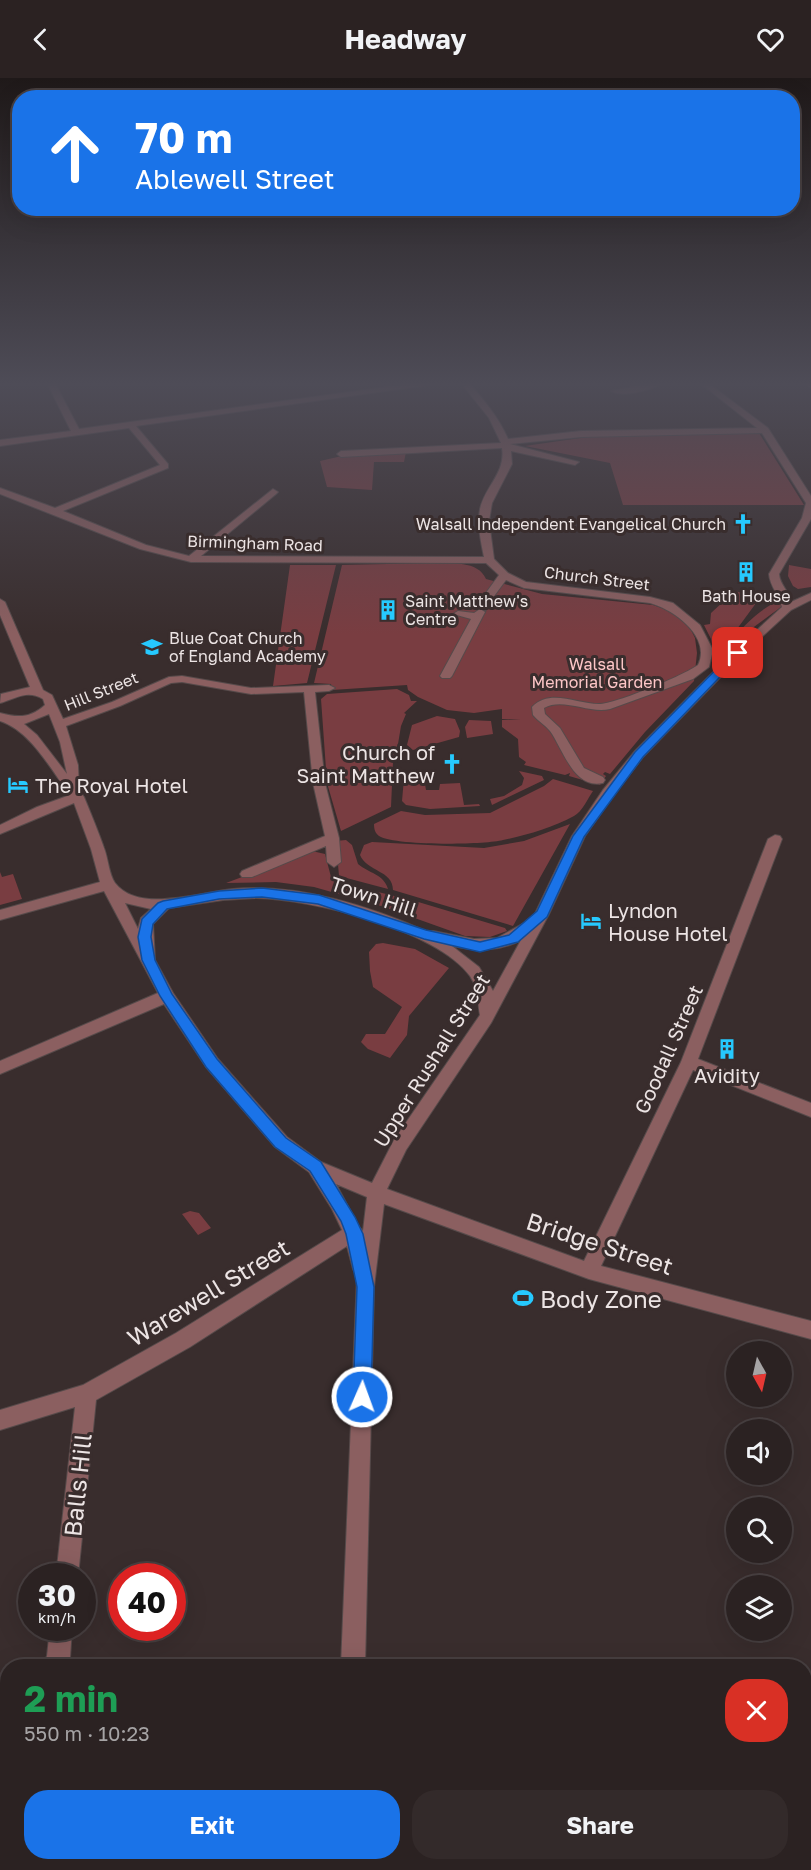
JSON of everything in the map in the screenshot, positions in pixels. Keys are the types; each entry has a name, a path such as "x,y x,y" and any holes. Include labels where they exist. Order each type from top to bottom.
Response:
{"street":[{"path":"55,510 163,467"},
{"path":"489,560 485,538 485,508 506,467"},
{"path":"788,467 811,503 807,518 774,574 775,583 784,593 811,596"},
{"name":"Birmingham Road","path":"0,491 55,510 143,547 191,559 489,560"},
{"path":"191,559 273,492"},
{"name":"Church Street","path":"489,560 504,576 524,585 636,598 669,605 692,622 700,632 707,650 706,661 698,672 606,707 594,708 553,701 541,704 537,708 539,715 554,728 579,771 599,780"},
{"path":"446,676 481,610 504,576"},
{"path":"783,611 784,593"},
{"path":"783,611 811,596"},
{"path":"0,602 38,692"},
{"path":"783,611 811,608"},
{"path":"459,614 481,610"},
{"name":"Upper Rushall Street","path":"365,1287 376,1193 400,1144 486,1018 542,914 579,836 639,754 738,653 783,611"},
{"name":"Hill Street","path":"61,724 116,704 169,680 182,679 251,691 329,688"},
{"path":"309,689 319,783 332,838 334,862"},
{"path":"0,699 17,692 38,692 48,697 50,706 61,724 74,773 75,794"},
{"path":"14,721 36,717 50,706"},
{"path":"0,717 14,721 33,738 75,794 98,849 108,885 123,916 166,996 212,1063 281,1142 315,1167 347,1217 355,1234 365,1287 353,1659"},
{"path":"0,830 75,794"},
{"path":"247,874 332,838"},
{"name":"Goodall Street","path":"589,1271 689,1062 775,839"},
{"path":"108,885 129,900 163,906"},
{"path":"0,915 108,885"},
{"name":"Town Hill","path":"163,906 219,895 284,894 319,900 424,934 474,970 487,993 486,1018"},
{"path":"148,960 146,922 163,906"},
{"path":"424,934 480,947 495,945 513,939 542,914"},
{"path":"0,1068 166,996"},
{"path":"689,1062 811,1110"},
{"name":"Bridge Street","path":"315,1167 376,1193 431,1211 589,1271 811,1330"},
{"name":"Warewell Street","path":"0,1420 87,1394 183,1340 346,1237 355,1234"},
{"name":"Balls Hill","path":"68,1563 87,1394"},
{"path":"58,1659 60,1641"}],"green space":[{"path":"322,467 374,467 372,490 327,487"},
{"path":"611,467 780,467 804,505 623,505"},
{"name":"Walsall Memorial Garden","path":"463,564 477,569 486,579 542,594 653,605 673,612 689,626 695,638 697,653 694,681 645,732 610,774 605,772 603,774 606,776 600,785 569,776 570,773 565,775 524,765 526,762 519,757 518,739 502,727 502,720 521,720 502,719 502,709 474,713 447,710 418,697 408,690 407,685 332,690 331,684 314,683 342,565"},
{"path":"290,565 336,565 307,683 273,686"},
{"path":"789,565 811,569 811,587 798,589 793,586 788,576"},
{"path":"723,589 759,596 759,599 718,655 714,656 711,639 704,625 710,624 711,613 724,601"},
{"path":"781,600 781,607 739,638 735,648 716,667 726,648 742,628 771,604"},
{"path":"397,689 409,695 411,701 417,701 404,713 406,714 401,726 395,762 393,762 391,807 341,831 327,783 321,699 327,694"},
{"path":"437,716 455,719 460,731 459,737 413,750 407,745 412,725"},
{"path":"469,720 491,721 493,734 467,738 465,727"},
{"path":"519,771 542,776 544,780 492,805 490,799 504,796 522,785 524,778"},
{"path":"409,777 410,783 425,784 426,790 439,790 440,784 460,783 464,805 479,804 480,806 430,809 406,805 402,801 404,778"},
{"path":"553,779 593,791 577,814 530,833 493,842 440,844 388,839 379,836 375,829 374,824 401,811 425,815 490,813 544,786"},
{"path":"570,824 513,926 393,890 389,878 368,865 360,855 364,845 372,842 484,848 524,841"},
{"path":"346,840 352,845 358,864 383,880 388,889 339,876 336,841"},
{"path":"312,851 325,854 331,877 337,882 415,901 505,928 507,931 490,937 465,936 381,906 314,887 276,882 226,883"},
{"path":"0,872 2,877 13,874 22,899 0,905"},
{"path":"383,943 415,949 449,968 409,1016 407,1035 390,1058 368,1049 361,1042 366,1034 385,1034 402,1007 373,987 369,952 376,944"},
{"path":"190,1211 199,1213 211,1228 198,1235 182,1214"}],"tunnel":[{"path":"480,612 485,601"}],"place":[{"name":"Walsall Independent Evangelical Church","path":"743,524"},
{"name":"Bath House","path":"746,572"},
{"name":"Saint Matthew's Centre","path":"388,610"},
{"name":"Blue Coat Church of England Academy","path":"152,647"},
{"name":"Church of Saint Matthew","path":"452,764"},
{"name":"The Royal Hotel","path":"18,785"},
{"name":"Lyndon House Hotel","path":"591,921"},
{"name":"Avidity","path":"727,1049"},
{"name":"Body Zone","path":"523,1298"}],"route":[{"path":"362,1397 365,1287 355,1234 333,1193 315,1167 281,1142 212,1063 166,996 148,960 146,922 163,906 219,895 262,892 319,900 424,934 480,947 513,939 542,914 579,836 639,754 738,653"}]}
